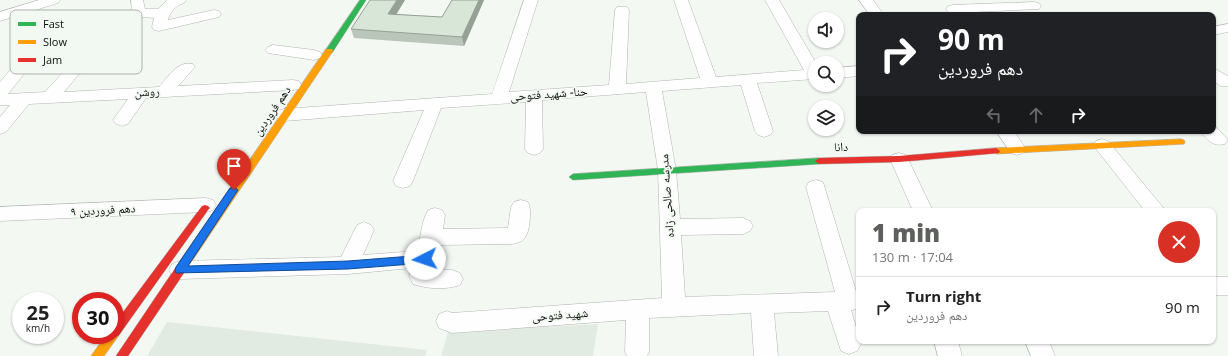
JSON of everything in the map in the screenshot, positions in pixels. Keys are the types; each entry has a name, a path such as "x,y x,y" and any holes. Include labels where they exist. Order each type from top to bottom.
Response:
{"main road":[{"path":"316,53 353,0"},
{"name":"دهم فروردین","path":"122,356 363,0"},
{"name":"دانا","path":"573,177 853,158 899,158 1017,149 1181,142"},
{"path":"124,320 209,202"},
{"path":"97,356 106,344"}],"street":[{"path":"180,0 174,0 162,14 159,27 214,14"},
{"path":"499,98 531,0"},
{"path":"681,0 710,83"},
{"path":"772,0 808,62"},
{"path":"866,0 875,12"},
{"path":"39,10 60,3"},
{"path":"138,6 162,14"},
{"path":"953,9 1034,6"},
{"path":"617,90 622,10"},
{"path":"1216,30 1228,28"},
{"path":"273,50 316,53"},
{"path":"164,91 187,67"},
{"path":"844,72 856,71"},
{"path":"0,93 16,74"},
{"path":"50,97 70,74"},
{"path":"1216,74 1226,82"},
{"name":"حنا- شهید فتوحی","path":"284,115 808,75"},
{"path":"748,80 764,131"},
{"name":"روشن","path":"0,100 141,92 293,86"},
{"name":"مدرسه صالحی زاده","path":"653,86 667,170 674,307"},
{"path":"122,120 141,92"},
{"path":"534,95 534,149"},
{"path":"0,128 25,98"},
{"path":"403,181 435,103"},
{"path":"1007,134 1017,149"},
{"path":"1102,145 1154,208"},
{"path":"899,158 922,208"},
{"path":"816,186 848,300 850,344"},
{"name":"دهم فروردین ۹","path":"0,214 209,202"},
{"path":"432,237 515,234 521,207"},
{"path":"435,215 432,237 420,276 421,278 452,279"},
{"path":"670,226 743,226"},
{"path":"348,265 364,230"},
{"path":"180,270 348,265 425,259"},
{"name":"شهید فتوحی","path":"447,321 452,323 674,307 848,300"},
{"path":"762,304 766,356"},
{"path":"637,352 638,310"},
{"path":"947,344 950,356"},
{"path":"1038,344 1043,356"}],"shaded area":[{"path":"167,322 427,350 425,356 147,356"},
{"path":"598,324 593,356 441,356 448,332"}],"building":[{"path":"370,0 397,0 388,14 442,17 452,0 479,0 462,37 351,29"}],"traffic: fast":[{"path":"329,51 363,0"},
{"path":"573,177 819,161"}],"traffic: slow":[{"path":"182,267 329,51"},
{"path":"996,151 1181,142"},
{"path":"97,356 106,344"}],"traffic: jam":[{"path":"819,161 899,159 996,151"},
{"path":"124,320 205,208"},
{"path":"122,356 182,267"}],"route":[{"path":"234,190 180,270 348,265 425,259"}]}
